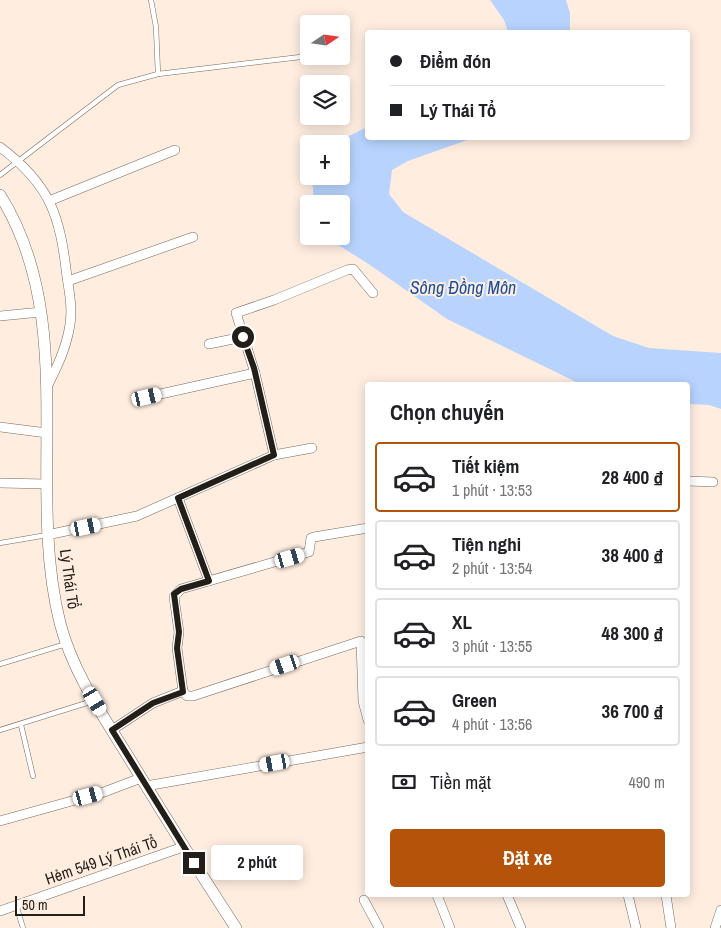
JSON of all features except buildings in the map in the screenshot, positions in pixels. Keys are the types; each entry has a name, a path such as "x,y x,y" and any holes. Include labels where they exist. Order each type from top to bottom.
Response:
{"main road":[{"name":"Lý Thái Tổ","path":"0,195 26,246 41,312 46,390 47,536 60,623 67,644 95,701 183,847 236,928"}],"street":[{"path":"0,147 19,161 41,186 56,214 63,240 71,307 69,329 63,354 46,390"},
{"path":"49,201 175,150"},
{"path":"68,281 193,237"},
{"path":"274,455 255,373 236,318 236,313 353,269 373,293"},
{"path":"0,316 41,312"},
{"path":"208,344 243,337"},
{"path":"147,397 255,373"},
{"path":"0,427 46,433"},
{"path":"47,536 125,519 178,498 274,455 312,448"},
{"path":"690,481 712,482"},
{"path":"0,483 47,484"},
{"path":"178,498 209,581"},
{"path":"365,528 311,538 309,552 181,589 174,594 179,632 177,648 183,692 187,696 192,696 361,640 365,706"},
{"path":"112,730 153,703 183,692"},
{"path":"0,821 143,782 365,746"},
{"name":"Hẻm 549 Lý Thái Tổ","path":"0,911 183,847"},
{"path":"439,897 450,928"},
{"path":"508,897 521,928"},
{"path":"628,897 636,928"},
{"path":"666,897 671,928"},
{"path":"364,900 379,928"},
{"path":"715,928 721,910"}],"lane":[{"path":"151,0 156,27 158,74"},
{"path":"0,175 118,85 158,74 300,57"},
{"path":"0,542 47,536"},
{"path":"0,664 67,644"},
{"path":"0,730 95,701"},
{"path":"20,725 33,776"},
{"path":"16,905 24,928"}],"water":[{"path":"490,0 566,0 570,13 570,30 507,30 504,20"},
{"name":"Sông Đồng Môn","path":"365,128 365,140 467,140 408,161 392,170 389,194 403,212 613,336 649,348 721,353 721,409 709,405 690,404 690,382 576,382 447,319 338,245 350,245 350,195 313,195 313,185 350,185 350,136"}],"route":[{"path":"194,863 112,730 158,700 183,692 177,648 179,632 174,594 181,589 209,581 178,498 274,455 254,368 243,337"}]}
